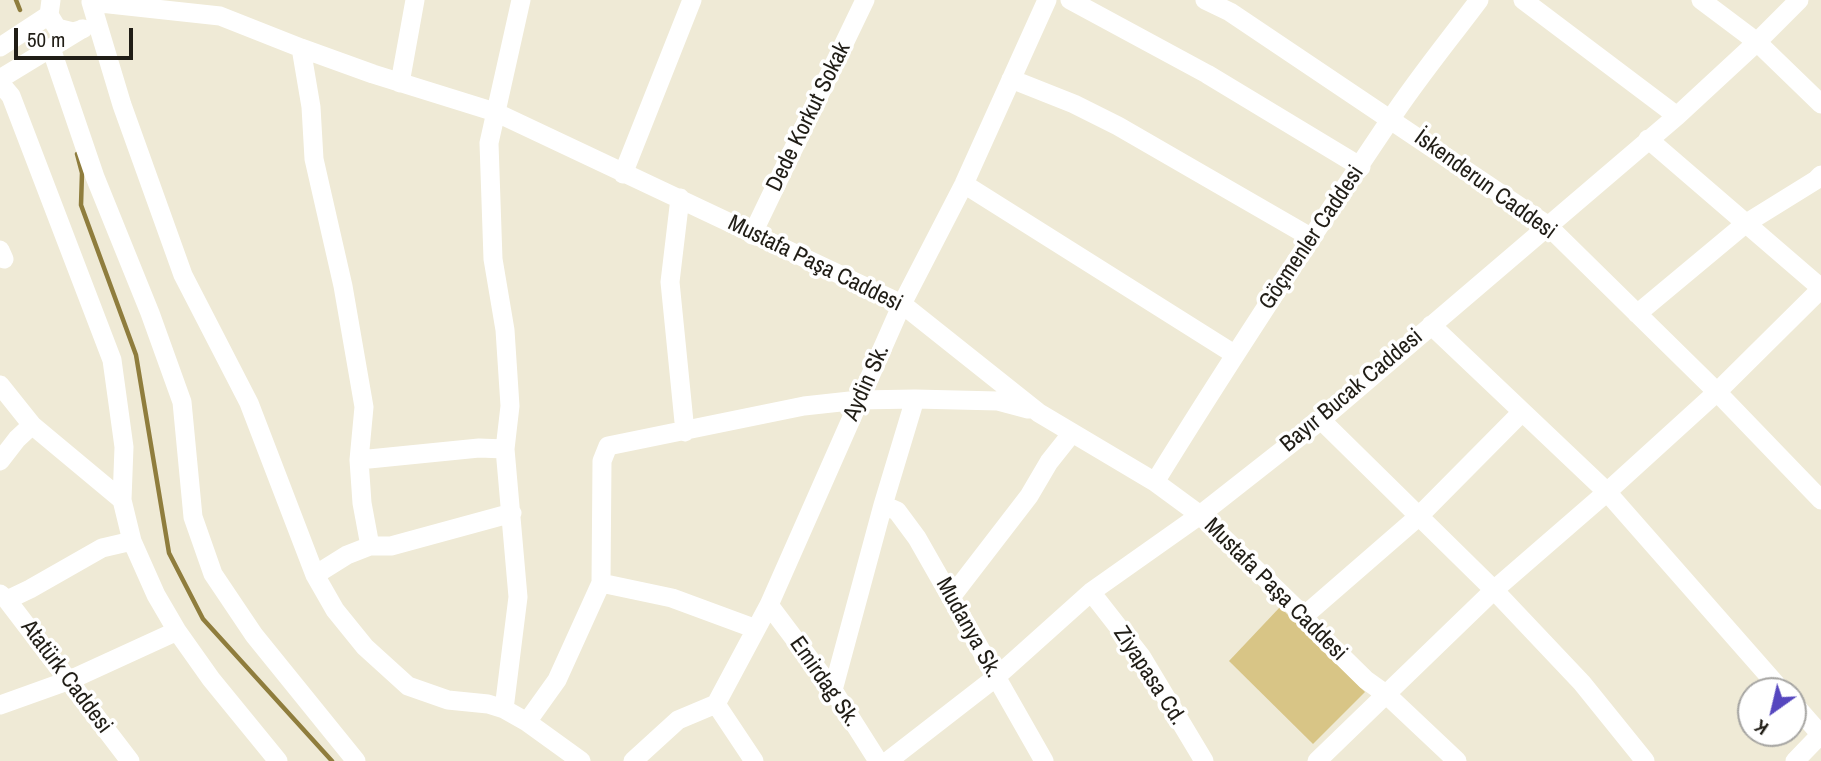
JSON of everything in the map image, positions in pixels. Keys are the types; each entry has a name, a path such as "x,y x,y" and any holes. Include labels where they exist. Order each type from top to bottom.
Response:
{"street":[{"path":"401,83 415,0"},
{"path":"504,709 518,597 505,449 510,406 505,330 493,260 489,142 521,0"},
{"path":"623,174 692,0"},
{"name":"Dede Korkut Sokak","path":"752,235 865,0"},
{"name":"Aydin Sk.","path":"716,704 769,605 902,304 964,184 1048,0"},
{"path":"1070,0 1207,74 1360,167"},
{"name":"İskenderun Caddesi","path":"1205,0 1230,12 1547,225 1717,392 1821,500"},
{"name":"Göçmenler Caddesi","path":"1155,482 1234,354 1391,119 1479,0"},
{"path":"1523,0 1677,116"},
{"path":"1702,0 1757,42 1821,104"},
{"name":"Bayır Bucak Caddesi","path":"888,761 995,677 1091,592 1200,515 1321,420 1677,116 1799,0"},
{"path":"92,1 92,17 82,29 0,81 10,96 112,360 124,447 122,500 132,541 156,595 177,631 211,679 278,761"},
{"path":"92,1 122,105 183,275 249,403 315,575 335,610 365,647 408,686 448,700 488,704 504,709 581,761"},
{"name":"Mustafa Paşa Caddesi","path":"92,1 220,16 401,83 495,112 902,304 1039,413 1155,482 1200,515 1366,680 1387,695 1457,761"},
{"path":"0,47 50,8 52,22 64,31 82,29"},
{"path":"51,48 95,177 150,313 182,402 193,517 213,573 254,635 356,761"},
{"path":"301,48 311,107 314,159 343,286 365,407 359,460 362,503 370,546"},
{"path":"1011,79 1074,104 1118,126 1312,238"},
{"path":"1317,761 1494,590 1717,392 1821,289 1648,139"},
{"path":"1637,314 1745,224 1816,180 1821,174"},
{"path":"964,184 1234,354"},
{"path":"680,198 670,282 685,432"},
{"path":"1431,325 1607,492 1770,677"},
{"path":"0,385 32,425 122,500"},
{"path":"833,690 915,398"},
{"path":"527,722 557,680 601,583 602,460 608,446 804,406 859,400 915,398 998,401 1039,413"},
{"path":"1304,616 1418,517 1522,412"},
{"path":"1321,420 1494,590 1582,683 1645,761"},
{"path":"0,461 32,425"},
{"path":"952,596 1029,496 1049,462 1072,433"},
{"path":"359,460 505,449"},
{"name":"Mudanya Sk.","path":"883,505 897,511 910,529 952,596 1044,761"},
{"path":"315,575 347,555 370,546 391,546 512,513"},
{"path":"3,597 30,589 102,548 132,541"},
{"path":"601,583 671,598 756,629"},
{"name":"Ziyapasa Cd.","path":"1091,592 1141,656 1204,761"},
{"name":"Atatürk Caddesi","path":"3,597 70,680 130,761"},
{"name":"Emirdag Sk.","path":"769,605 833,690 877,761"},
{"path":"0,705 70,680 177,631"},
{"path":"633,761 678,720 716,704 754,761"},
{"path":"1795,761 1821,735 1807,719"}],"shaded area":[{"path":"1280,607 1365,692 1313,744 1229,661"}],"waterway":[{"path":"16,0 20,10"},
{"path":"77,154 82,173 81,205 136,355 169,553 203,619 332,761"}]}
